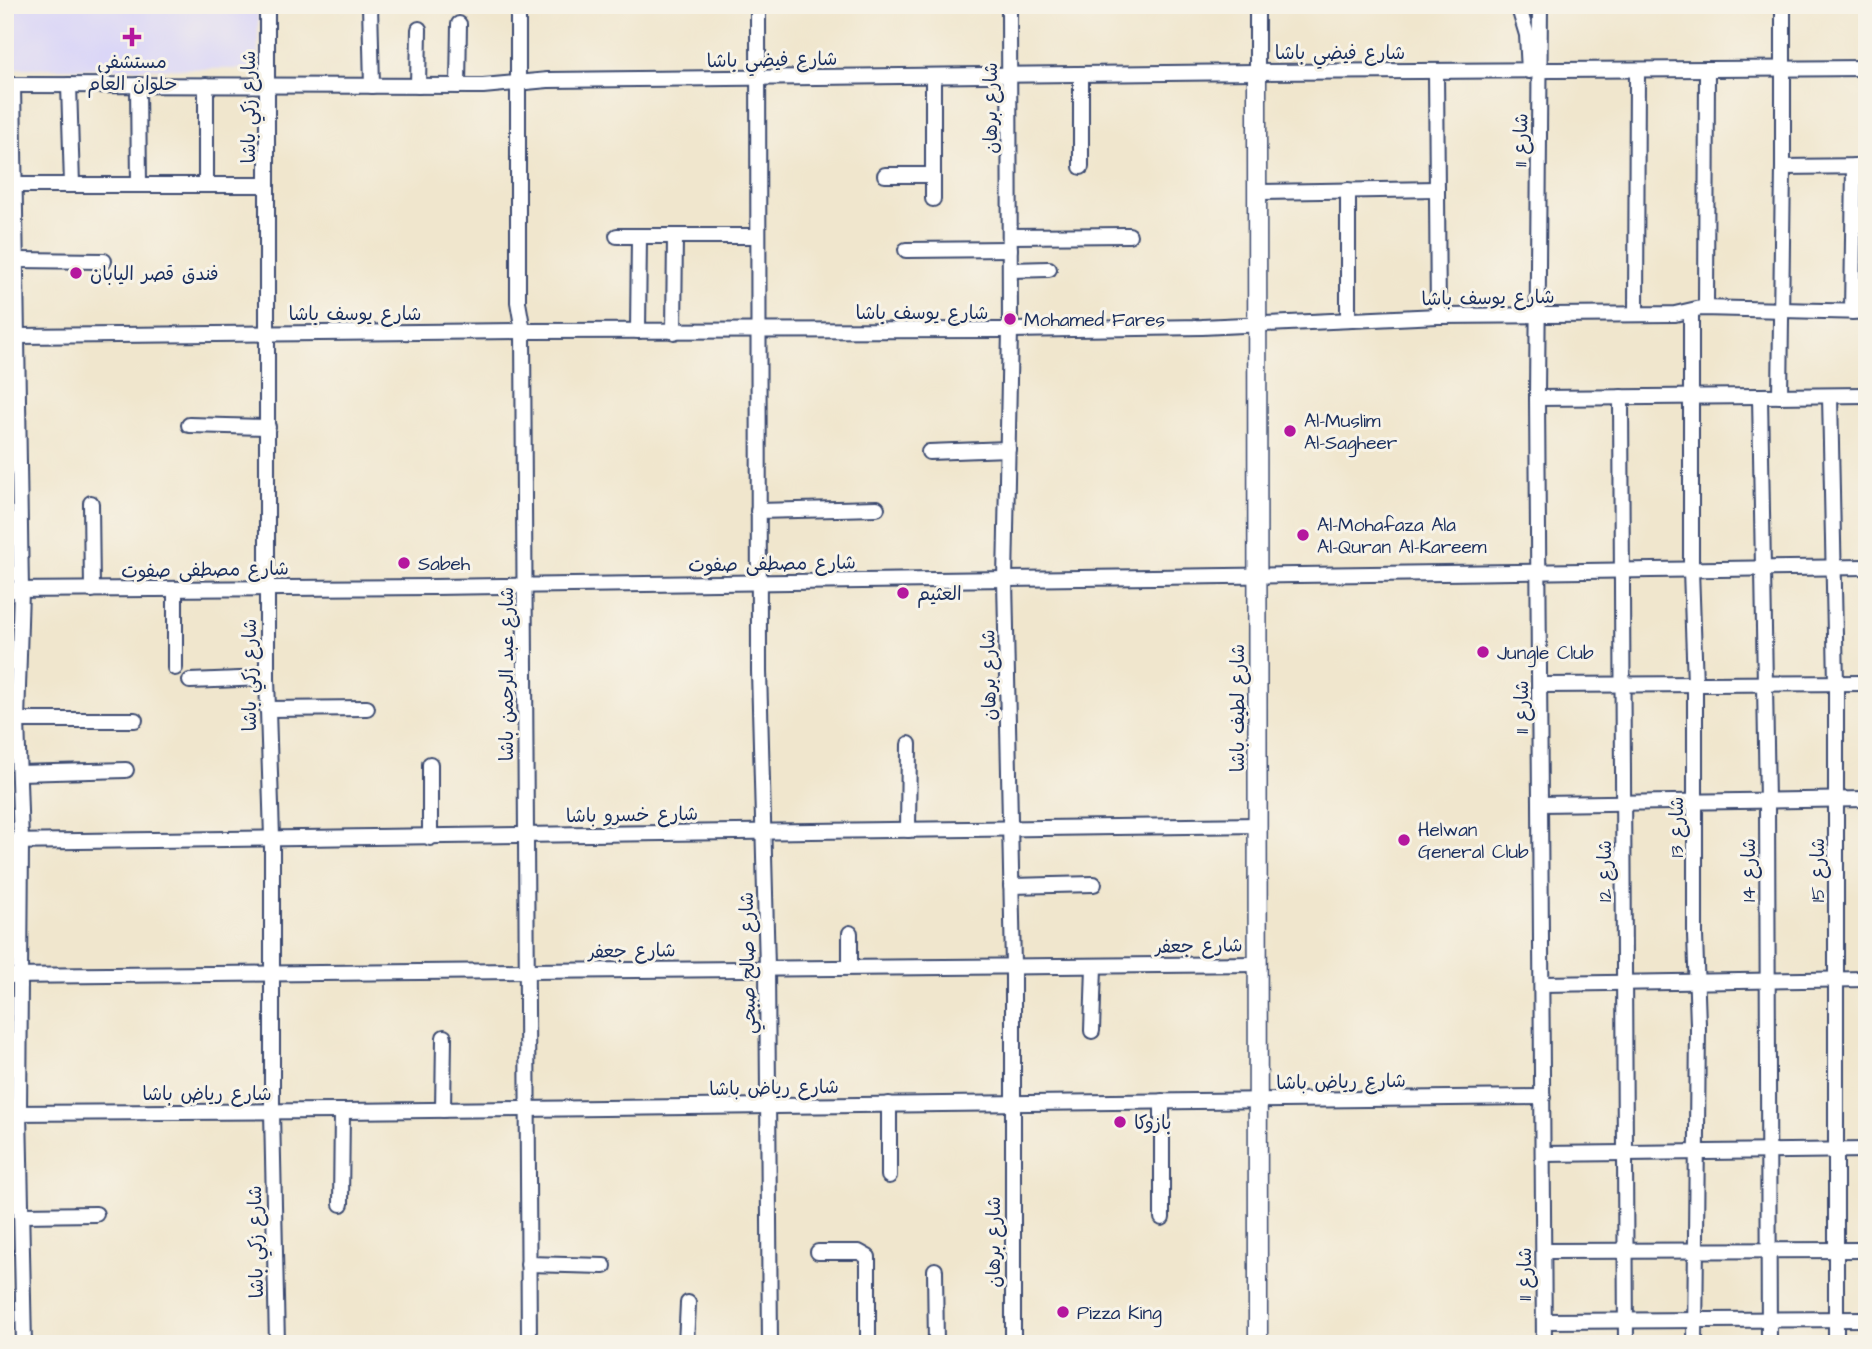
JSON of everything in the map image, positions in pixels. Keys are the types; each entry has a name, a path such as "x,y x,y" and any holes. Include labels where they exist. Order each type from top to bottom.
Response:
{"street":[{"name":"شارع زكي باشا","path":"267,5 267,709 272,837 272,1112 277,1344"},
{"path":"370,5 372,86"},
{"name":"شارع عبد الرحمن باشا","path":"518,5 518,302 523,331 529,1344"},
{"name":"شارع صالح صبحي","path":"758,5 759,671 767,967 770,1344"},
{"name":"شارع برهان","path":"1009,5 1010,330 1005,580 1013,966 1013,1344"},
{"path":"1257,5 1257,72"},
{"path":"1518,5 1534,71"},
{"path":"1534,71 1540,5"},
{"path":"1780,396 1783,5"},
{"path":"458,86 459,24"},
{"path":"418,86 419,29"},
{"name":"شارع فيضي باشا","path":"9,85 458,86 548,80 1867,68"},
{"path":"1706,308 1707,69"},
{"path":"1636,314 1637,70"},
{"path":"1436,71 1438,316"},
{"name":"شارع 11","path":"1534,71 1544,1344"},
{"name":"شارع لطيف باشا","path":"1257,72 1258,1344"},
{"path":"1081,75 1081,167"},
{"path":"933,77 933,199"},
{"path":"9,85 17,260 21,590 17,720 21,842 13,975 12,1113 21,1210 24,1344"},
{"path":"69,85 72,185"},
{"path":"138,85 139,185"},
{"path":"206,85 206,185"},
{"path":"1783,167 1861,166 1860,312"},
{"path":"885,175 933,175"},
{"path":"15,185 266,185"},
{"path":"1258,192 1437,189"},
{"path":"1348,190 1348,318"},
{"path":"906,250 1129,235"},
{"path":"617,236 758,236"},
{"path":"638,331 639,236"},
{"path":"674,332 675,236"},
{"path":"17,260 104,261"},
{"path":"1010,270 1049,269"},
{"name":"شارع يوسف باشا","path":"18,336 268,332 1010,330 1258,324 1348,318 1675,314 1706,308 1860,312"},
{"name":"شارع 13","path":"1690,311 1698,1152 1695,1344"},
{"path":"1538,398 1867,395"},
{"name":"شارع 14","path":"1760,396 1767,801 1769,1344"},
{"name":"شارع 15","path":"1830,396 1836,683 1836,1344"},
{"name":"شارع 12","path":"1621,397 1626,1344"},
{"path":"189,425 268,427"},
{"path":"929,453 1008,449"},
{"path":"91,503 92,590"},
{"path":"758,511 877,508"},
{"name":"شارع مصطفى صفوت","path":"5,590 1005,580 1867,566"},
{"path":"175,589 175,668"},
{"path":"190,681 267,678"},
{"path":"1540,685 1867,683"},
{"path":"267,709 367,708"},
{"path":"17,720 135,720"},
{"path":"908,830 909,744"},
{"path":"430,764 430,838"},
{"path":"19,773 126,770"},
{"path":"1541,804 1867,800"},
{"name":"شارع خسرو باشا","path":"5,842 1259,825"},
{"path":"1011,886 1094,884"},
{"path":"850,933 850,967"},
{"name":"شارع جعفر","path":"13,975 272,975 767,967 1259,964"},
{"path":"1092,1031 1094,966"},
{"path":"1542,984 1867,979"},
{"path":"443,1110 444,1037"},
{"name":"شارع رياض باشا","path":"12,1113 1543,1097"},
{"path":"1162,1101 1162,1218"},
{"path":"889,1104 889,1176"},
{"path":"341,1205 342,1111"},
{"path":"1543,1154 1867,1150"},
{"path":"5,1205 21,1210 96,1214"},
{"path":"1544,1251 1867,1250"},
{"path":"818,1252 859,1252 868,1257 867,1344"},
{"path":"528,1264 604,1266"},
{"path":"935,1270 936,1344"},
{"path":"686,1344 688,1303"},
{"path":"1544,1321 1867,1319"}],"shaded area":[{"name":"مستشفى حلوان العام","path":"5,5 258,5 258,69 5,68"}],"place":[{"name":"مستشفى حلوان العام","path":"132,37"},
{"name":"فندق قصر اليابان","path":"76,273"},
{"name":"Mohamed Fares","path":"1010,319"},
{"name":"Al-Muslim Al-Sagheer","path":"1290,431"},
{"name":"Al-Mohafaza Ala Al-Quran Al-Kareem","path":"1303,535"},
{"name":"Sabeh","path":"404,563"},
{"name":"العثيم","path":"903,593"},
{"name":"Jungle Club","path":"1483,652"},
{"name":"Helwan General Club","path":"1404,840"},
{"name":"بازوكا","path":"1120,1122"},
{"name":"Pizza King","path":"1063,1312"}]}
